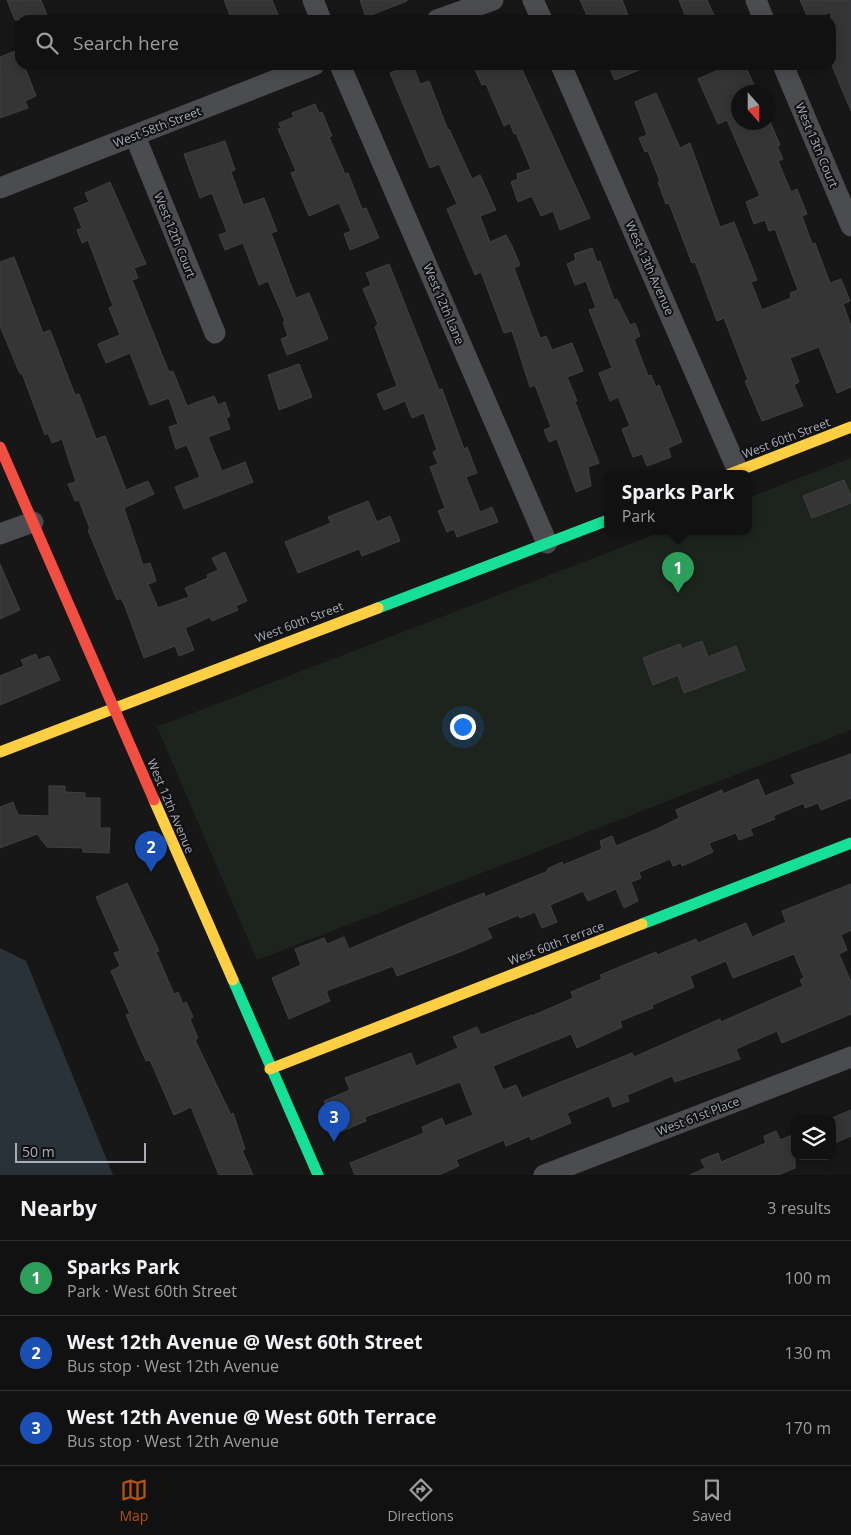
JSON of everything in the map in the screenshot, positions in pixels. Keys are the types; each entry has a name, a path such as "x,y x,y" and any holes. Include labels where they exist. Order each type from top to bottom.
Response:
{"street":[{"path":"313,0 319,15"},
{"path":"451,15 493,0"},
{"path":"533,0 540,15"},
{"path":"756,0 762,15"},
{"name":"West 58th Street","path":"0,188 301,70"},
{"name":"West 12th Lane","path":"342,70 547,543"},
{"name":"West 13th Avenue","path":"564,70 733,470"},
{"name":"West 13th Court","path":"785,70 851,226"},
{"name":"West 12th Court","path":"135,136 215,334"},
{"name":"West 60th Street","path":"742,470 851,427"},
{"name":"West 12th Avenue","path":"0,446 270,1069 318,1175"},
{"path":"0,534 33,522"},
{"name":"West 60th Street","path":"0,752 113,707 604,522"},
{"name":"West 60th Terrace","path":"270,1069 851,842"},
{"name":"West 61st Place","path":"544,1175 851,1057"}],"shaded area":[{"path":"851,458 851,730 257,960 157,727 653,535 752,535 752,496"},
{"path":"0,948 26,961 113,1175 0,1175"}],"building":[{"path":"7,0 41,0 47,15 15,15 15,20"},
{"path":"224,0 272,0 278,15 230,15"},
{"path":"360,0 407,0 371,15 365,15"},
{"path":"580,0 622,0 628,15 587,15"},
{"path":"679,0 707,0 714,15 685,15"},
{"path":"800,0 851,0 851,111 834,70 836,70 836,15 831,15 831,12 823,15 807,15"},
{"path":"15,51 15,70 26,70 36,96 25,101 28,108 0,118 0,57"},
{"path":"398,70 415,70 420,84 429,81 448,130 472,179 480,175 496,210 480,216 490,242 506,235 512,246 520,265 514,268 540,338 546,336 552,350 572,343 583,371 567,377 599,463 588,467 591,486 576,492 557,439 549,442 544,430 551,427 535,385 530,387 512,331 504,333 481,272 475,275 447,209 457,204 439,164 430,168 390,73"},
{"path":"475,70 522,70 590,218 560,230 553,211 541,216 532,196 518,202 511,182 518,179 517,174 531,169 516,133 514,134 510,123 504,126 486,84 482,85"},
{"path":"610,70 639,70 615,80"},
{"path":"718,70 747,70 754,85 731,85 731,129 727,120 718,124 698,79"},
{"path":"656,93 680,148 690,143 720,227 734,222 757,280 751,282 762,310 791,298 790,293 798,290 775,229 769,231 765,220 754,224 746,202 760,196 731,130 774,130 780,145 777,146 783,159 778,161 791,192 797,189 807,214 802,216 812,244 815,243 830,283 841,279 850,301 843,304 851,326 851,387 837,393 819,347 790,358 799,382 794,385 803,406 762,421 745,381 748,380 724,318 717,321 695,262 692,263 669,203 666,204 658,182 660,181 648,151 645,152 639,138 647,135 635,102"},
{"path":"315,104 319,113 322,112 332,136 329,137 345,174 348,173 362,209 366,208 379,238 350,250 344,234 351,231 339,203 309,216 291,173 296,171 278,129 281,128 279,123 294,117 292,113"},
{"path":"225,141 235,170 231,172 243,205 264,198 277,231 271,233 296,298 309,293 328,339 287,355 281,339 288,336 283,322 285,321 268,281 259,285 243,243 225,250 219,235 227,232 212,193 200,198 184,154"},
{"path":"110,182 146,264 134,268 138,278 132,280 169,372 173,371 187,406 214,396 218,405 225,402 230,416 226,418 230,429 208,437 222,471 245,462 253,482 184,509 175,487 200,477 187,445 176,449 169,427 178,424 169,398 150,405 130,353 106,363 98,344 120,335 109,308 113,306 88,240 82,243 77,230 82,228 74,208 89,202 85,193"},
{"path":"592,248 597,262 600,261 614,300 617,299 630,325 635,323 640,336 634,339 648,376 651,375 656,387 659,385 682,442 668,448 671,457 647,466 642,454 633,457 622,429 630,426 618,397 610,401 599,373 612,368 589,310 596,308 586,281 575,285 567,264 576,260 574,254"},
{"path":"14,257 43,333 50,330 75,395 79,394 96,439 105,436 126,490 148,481 154,494 124,508 143,565 150,563 156,581 148,584 158,608 189,597 185,588 208,578 207,575 218,570 212,558 225,552 247,601 236,606 238,610 212,621 210,617 185,628 194,650 179,656 175,646 144,658 125,606 121,598 117,600 88,530 90,529 79,500 75,501 68,484 76,482 62,439 52,443 48,433 45,435 22,373 20,374 0,326 0,262"},
{"path":"389,264 439,390 442,389 464,449 467,447 477,473 466,477 480,512 492,507 498,522 457,537 454,529 447,532 438,511 445,508 430,467 438,464 433,452 437,450 424,413 412,418 405,401 384,410 377,394 397,386 375,327 378,324 363,289 371,285 366,273"},
{"path":"299,364 312,397 279,410 268,375"},
{"path":"844,480 851,496 851,503 812,518 803,496"},
{"path":"368,501 377,522 390,516 400,541 362,556 359,549 298,573 285,542 331,523 328,517"},
{"path":"0,564 20,610 0,619"},
{"path":"702,641 708,657 736,646 745,670 684,693 678,675 653,685 643,658 680,644 682,649"},
{"path":"36,654 38,660 49,656 60,680 0,705 0,676 24,666 21,660"},
{"path":"851,754 851,798 821,810 818,803 805,808 804,803 773,816 775,819 750,829 753,835 739,840 736,833 709,843 713,852 682,866 681,863 673,866 670,859 639,872 641,878 631,882 638,901 624,908 616,889 588,901 583,891 550,905 557,922 542,928 535,912 520,918 519,915 487,928 492,938 462,951 397,976 393,966 326,991 330,1001 289,1019 272,978 301,965 295,949 324,938 327,944 344,937 349,949 453,905 484,893 485,897 548,871 547,869 562,862 563,865 602,849 600,841 612,836 616,846 657,829 679,818 676,810 722,790 723,794 758,779 765,796 795,784 791,775"},
{"path":"49,786 65,786 65,792 85,793 85,798 100,798 100,828 110,828 109,853 83,852 83,848 47,847 37,834 0,848 0,807 13,802 18,815 49,816"},
{"path":"127,883 159,951 156,952 174,994 178,992 183,1004 186,1002 193,1017 190,1019 198,1038 195,1040 231,1115 233,1113 245,1149 242,1150 253,1175 219,1175 191,1107 174,1115 150,1060 146,1061 126,1015 130,1014 111,971 120,966 114,953 120,951 96,897"},
{"path":"851,884 851,930 841,935 847,950 839,954 851,982 851,1014 782,1043 777,1031 736,1049 740,1059 675,1082 672,1076 627,1095 629,1101 613,1107 609,1096 567,1113 571,1123 531,1140 530,1136 506,1146 504,1140 456,1160 459,1166 439,1175 355,1175 350,1163 424,1133 422,1127 442,1118 445,1126 473,1115 460,1082 365,1117 366,1121 338,1133 324,1101 350,1090 345,1078 411,1053 416,1066 458,1048 453,1037 477,1027 481,1035 532,1016 573,998 571,992 602,979 600,975 656,952 657,955 696,939 698,943 746,923 752,937 786,922 782,911","holes":["794,954 804,978 800,980 803,986 721,1022 720,1019 634,1057 632,1053 522,1098 516,1085 503,1090 493,1066 571,1034 577,1048 622,1027 620,1021 653,1008 652,1005 694,987 690,976 726,961 733,978"]},
{"path":"851,1110 851,1136 836,1142 836,1116"},
{"path":"776,1131 780,1140 791,1136 791,1160 795,1160 795,1168 778,1175 690,1175 705,1168 701,1160 718,1153 721,1162 766,1143 764,1136"}],"traffic: fast":[{"path":"378,608 604,522"},
{"path":"642,924 851,843"},
{"path":"233,980 318,1175"}],"traffic: slow":[{"path":"740,470 851,427"},
{"path":"0,752 378,608"},
{"path":"154,800 233,980"},
{"path":"270,1069 642,924"}],"traffic: jam":[{"path":"0,447 154,800"}],"place":[{"name":"Sparks Park","path":"678,593"},
{"name":"West 12th Avenue @ West 60th Street","path":"151,872"},
{"name":"West 12th Avenue @ West 60th Terrace","path":"334,1142"}]}
